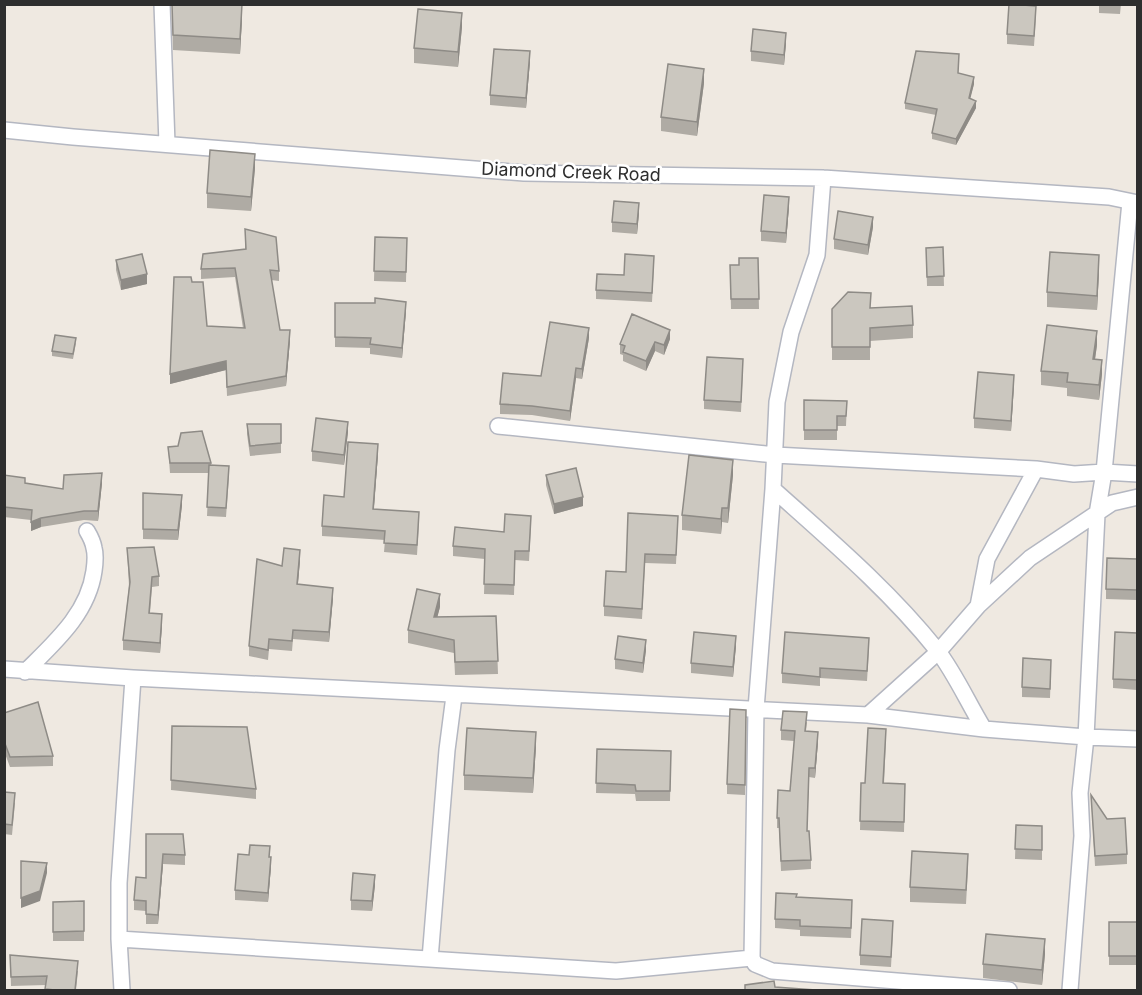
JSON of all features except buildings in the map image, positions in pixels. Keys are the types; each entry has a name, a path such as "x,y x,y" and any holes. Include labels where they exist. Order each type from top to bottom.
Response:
{"street":[{"path":"162,4 167,144"},
{"name":"Diamond Creek Road","path":"4,130 524,173 823,178 1109,197 1134,203"},
{"path":"823,178 817,255 791,332 777,402 773,489 756,710 752,958 755,964 772,971 1009,990"},
{"path":"1070,990 1082,836 1080,792 1086,737 1097,514 1104,472 1134,203"},
{"path":"498,426 775,455 1035,469 1074,474 1104,472 1137,474"},
{"path":"978,606 987,559 1035,469"},
{"path":"773,489 888,595 938,652 984,729"},
{"path":"868,715 938,652 978,606 1030,558 1112,504 1137,497"},
{"path":"25,672 70,625 86,603 95,562 95,550 87,531"},
{"path":"4,669 454,696 868,715 984,729 1137,739"},
{"path":"122,990 119,883 133,678"},
{"path":"430,959 447,750 454,696"},
{"path":"119,939 616,971 752,958"}]}
